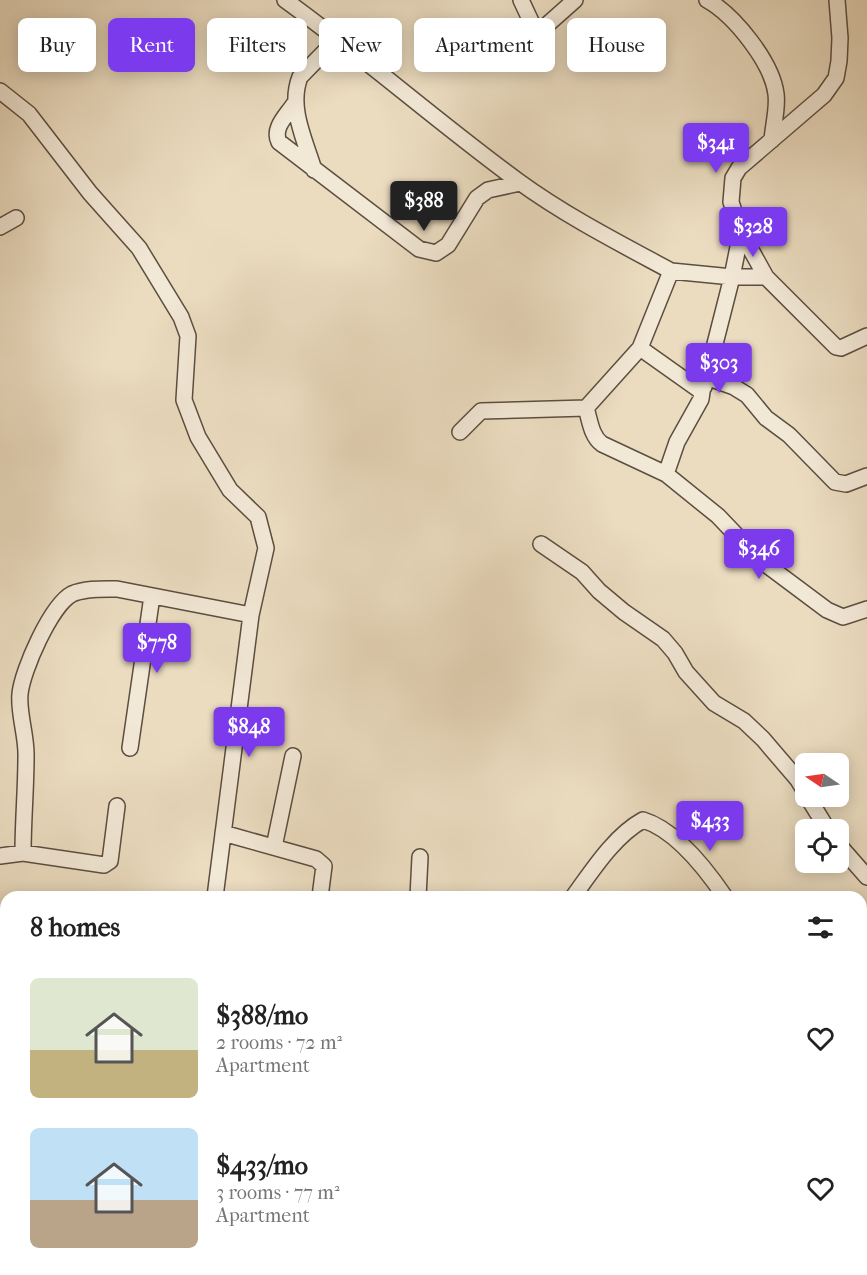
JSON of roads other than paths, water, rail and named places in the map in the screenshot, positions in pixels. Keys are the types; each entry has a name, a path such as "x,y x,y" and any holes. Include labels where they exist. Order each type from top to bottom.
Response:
{"street":[{"path":"285,0 319,24"},
{"path":"521,0 535,30 539,32 575,0"},
{"path":"707,0 721,8 737,23 769,72 777,95 772,140"},
{"path":"837,0 840,38 836,78 824,95 739,168 733,178 731,202 741,232 766,277 836,347 841,348 867,336"},
{"path":"319,58 300,77 294,104 277,128 276,137 279,142 314,170 419,249 436,253 448,245 477,198 488,190 520,183"},
{"path":"379,72 520,183 599,233 671,271 732,277 766,277"},
{"path":"0,91 29,114 90,193 139,248 181,317 188,336 184,400 198,437 230,490 258,517 266,548 251,615 216,891"},
{"path":"294,104 314,170"},
{"path":"0,227 16,218"},
{"path":"666,474 677,442 702,393 732,277 741,232"},
{"path":"460,432 481,411 586,408 640,348 671,271"},
{"path":"640,348 702,393"},
{"path":"706,377 734,387 747,395 766,418 789,435 835,482 846,484 867,476"},
{"path":"586,408 597,440 666,474 718,516 760,560 827,610 843,617 867,609"},
{"path":"541,544 582,572 599,591 624,612 663,639 675,653 686,672 714,703 744,720 795,777"},
{"path":"23,854 23,807 27,756 19,696 24,672 45,628 58,608 72,594 99,588 117,589 251,615"},
{"path":"130,748 152,596"},
{"path":"274,848 293,756"},
{"path":"0,856 23,854 104,865 110,861 117,806"},
{"path":"578,891 615,843 634,825 644,820 667,830 720,891"},
{"path":"223,833 315,859 324,866 321,891"},
{"path":"849,855 866,872"},
{"path":"418,891 420,857"}]}
